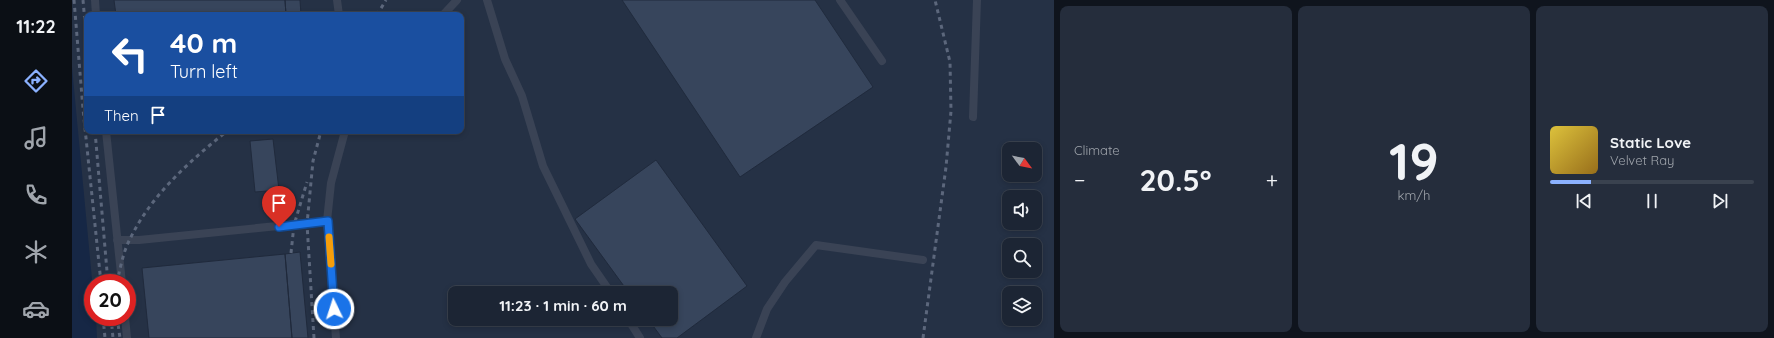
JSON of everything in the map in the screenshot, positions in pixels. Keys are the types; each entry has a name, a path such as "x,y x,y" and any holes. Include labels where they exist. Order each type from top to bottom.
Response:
{"lane":[{"path":"95,0 96,12"},
{"path":"337,0 339,12"},
{"path":"447,12 457,0"},
{"path":"487,0 505,59 522,96 543,166 591,264 605,286"},
{"path":"840,0 882,61"},
{"path":"973,117 977,0"},
{"path":"106,134 121,274"},
{"path":"336,338 328,221 331,183 344,134"},
{"path":"117,240 139,240 328,221"},
{"path":"756,338 767,309 785,282 816,244 923,260"},
{"path":"125,326 126,338"},
{"path":"632,326 640,338"}],"water":[{"path":"72,67 91,274 84,274 84,326 96,326 97,338 72,338"}],"building":[{"path":"114,0 285,0 286,12 116,12"},
{"path":"285,0 300,0 301,12 286,12"},
{"path":"622,0 815,0 873,87 740,177"},
{"path":"273,139 279,190 255,192 250,141"},
{"path":"656,160 747,286 677,338 662,338 653,326 678,326 678,286 624,286 575,219"},
{"path":"300,252 308,338 292,338 285,254"},
{"path":"285,254 292,338 149,338 142,268"}],"railway":[{"path":"74,0 84,119"},
{"path":"83,0 84,12"},
{"path":"379,12 386,0"},
{"path":"923,338 946,167 951,111 950,62 935,0"},
{"path":"86,134 100,274"},
{"path":"95,134 107,274"},
{"path":"119,274 125,249 139,223 160,193 199,154 223,134"},
{"path":"314,338 307,224 313,161 320,134"},
{"path":"291,253 294,225 307,182"},
{"path":"104,326 105,338"},
{"path":"112,326 113,338"},
{"path":"118,326 120,338"}],"slow traffic":[{"path":"329,237 331,264"}],"route":[{"path":"279,227 328,221 334,309"}]}
